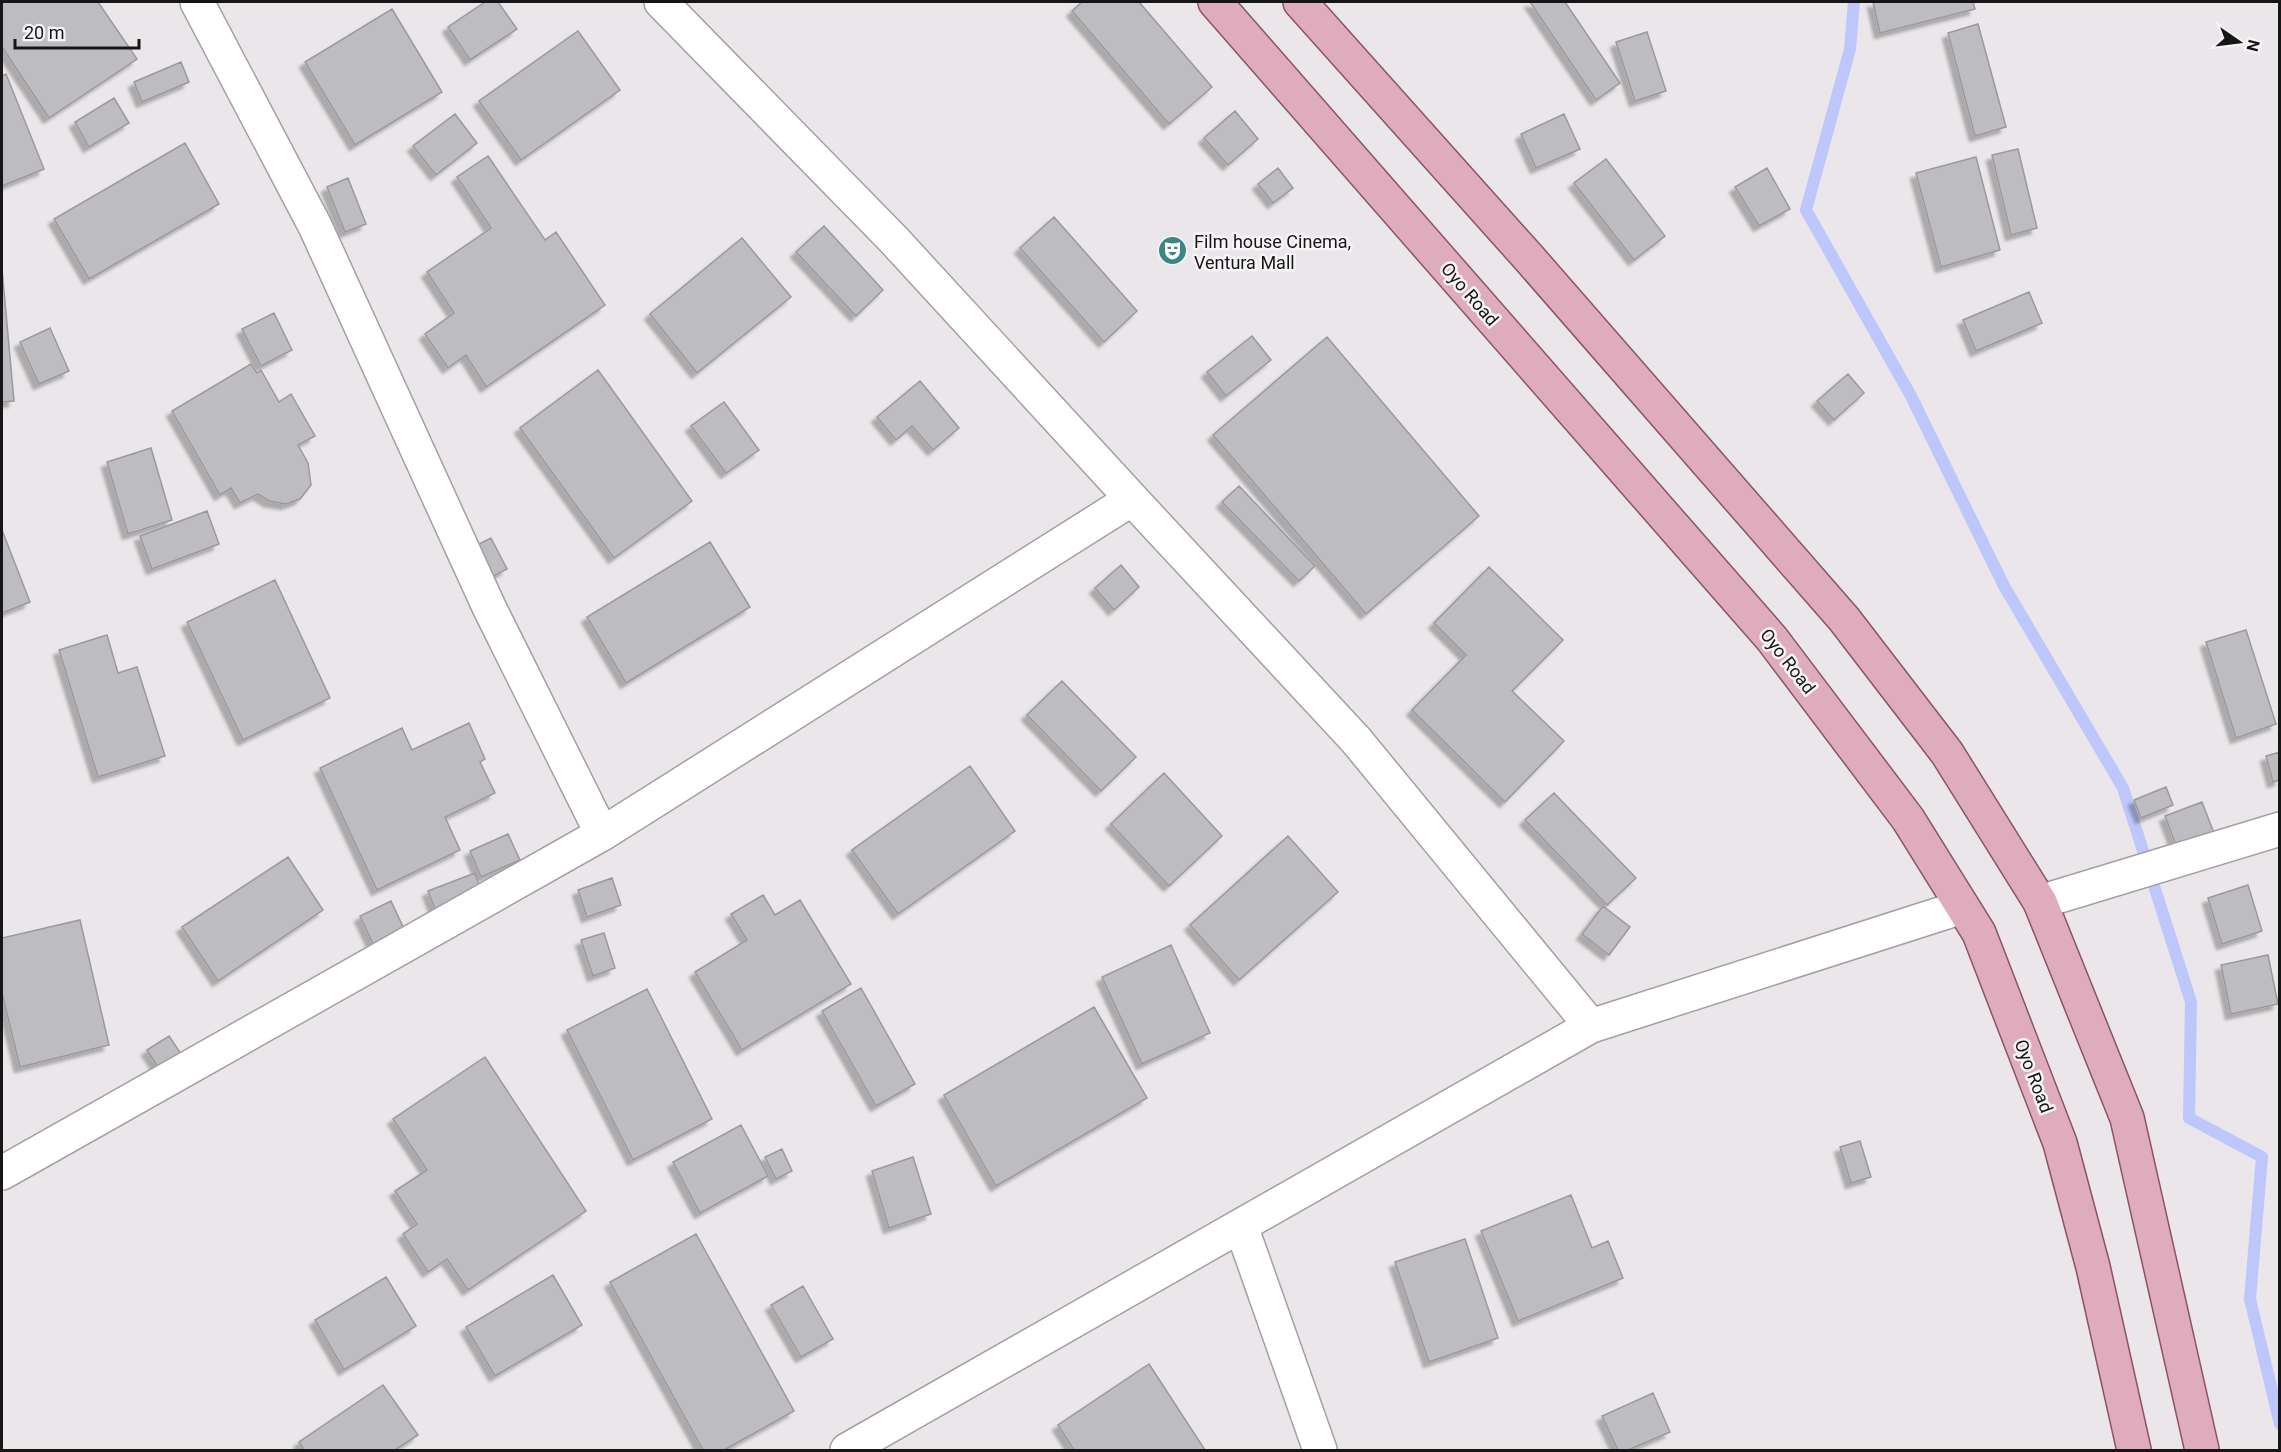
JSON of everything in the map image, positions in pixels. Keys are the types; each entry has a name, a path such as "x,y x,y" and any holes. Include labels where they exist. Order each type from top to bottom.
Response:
{"main road":[{"name":"Oyo Road","path":"1215,2 1772,639 1908,819 1979,933 2060,1143 2093,1267 2134,1450"},
{"path":"1300,2 1529,258 1844,619 1947,753 2040,902 2127,1118 2202,1450"}],"street":[{"path":"196,2 315,226 489,607 602,834"},
{"path":"661,2 893,239 1356,741 1591,1026"},
{"path":"2,1173 602,834 1132,499"},
{"path":"2040,902 2280,830"},
{"path":"847,1450 1591,1026 1962,906"},
{"path":"1241,1226 1320,1450"}],"building":[{"path":"2,2 98,2 137,59 49,118 2,47"},
{"path":"485,2 498,2 517,29 470,60 448,27"},
{"path":"1082,2 1139,2 1212,87 1169,124 1072,11"},
{"path":"1530,2 1565,2 1620,83 1596,100"},
{"path":"1873,2 1973,2 1975,9 1880,33"},
{"path":"392,9 442,92 355,145 305,62"},
{"path":"1978,24 2006,127 1975,136 1948,33"},
{"path":"578,31 620,90 521,160 479,101"},
{"path":"1647,32 1666,91 1635,101 1616,42"},
{"path":"181,62 189,82 142,102 134,82"},
{"path":"6,74 44,169 2,186 2,76"},
{"path":"114,98 129,123 89,147 75,122"},
{"path":"1235,111 1258,139 1228,165 1204,138"},
{"path":"455,114 477,143 436,175 413,146"},
{"path":"1564,114 1580,149 1536,168 1521,134"},
{"path":"185,143 219,204 89,279 54,219"},
{"path":"2018,149 2037,228 2011,235 1992,155"},
{"path":"488,156 545,240 556,232 605,305 486,387 466,355 448,368 425,334 454,313 427,272 491,228 457,177"},
{"path":"1976,157 2000,250 1941,267 1916,173"},
{"path":"1606,159 1665,236 1634,260 1574,183"},
{"path":"1278,168 1293,188 1273,203 1258,184"},
{"path":"1767,168 1790,209 1759,226 1735,187"},
{"path":"348,178 366,224 345,232 327,187"},
{"path":"1054,217 1137,311 1104,342 1020,248"},
{"path":"824,226 883,290 856,316 796,252"},
{"path":"742,238 791,297 697,373 650,314"},
{"path":"2,269 14,401 2,402"},
{"path":"2029,292 2042,323 1976,351 1963,320"},
{"path":"274,313 292,350 261,366 242,329"},
{"path":"50,328 69,371 39,384 20,342"},
{"path":"1252,336 1271,360 1226,396 1207,372"},
{"path":"1327,337 1479,516 1366,614 1213,435"},
{"path":"251,364 257,373 261,370 279,402 291,394 315,436 298,445 308,463 311,485 300,499 286,504 269,501 258,494 240,503 231,488 220,495 172,411"},
{"path":"598,370 692,501 614,558 520,428"},
{"path":"1848,374 1864,393 1834,420 1817,401"},
{"path":"920,381 959,428 933,450 912,426 896,440 877,417"},
{"path":"724,402 759,450 726,473 691,426"},
{"path":"151,448 172,520 128,534 107,462"},
{"path":"1239,486 1315,566 1299,581 1222,502"},
{"path":"207,511 219,544 152,569 140,536"},
{"path":"2,530 30,602 2,613"},
{"path":"491,538 507,569 484,581 469,549"},
{"path":"710,542 750,607 626,683 587,617"},
{"path":"1121,565 1139,587 1114,610 1095,588"},
{"path":"1489,567 1563,640 1512,691 1564,741 1505,802 1412,710 1466,655 1434,623"},
{"path":"275,580 330,698 243,740 187,622"},
{"path":"2246,630 2276,724 2236,738 2206,642"},
{"path":"107,635 118,673 137,667 165,756 98,777 59,650"},
{"path":"1062,681 1136,757 1101,791 1027,715"},
{"path":"469,723 485,759 480,762 495,793 445,817 460,850 377,890 320,768 402,728 412,750"},
{"path":"2280,752 2280,780 2273,782 2266,756"},
{"path":"970,766 1015,831 898,914 852,850"},
{"path":"1164,773 1222,836 1169,886 1111,824"},
{"path":"2166,787 2173,805 2141,818 2134,800"},
{"path":"1554,793 1636,878 1607,905 1525,820"},
{"path":"2202,802 2214,833 2177,848 2165,816"},
{"path":"508,834 520,860 481,877 470,851"},
{"path":"1288,836 1338,892 1239,980 1190,925"},
{"path":"288,857 323,910 218,981 182,927"},
{"path":"475,873 483,897 437,914 428,891"},
{"path":"612,878 621,905 587,917 578,890"},
{"path":"2248,885 2262,931 2222,944 2208,898"},
{"path":"763,895 775,915 800,900 851,984 742,1050 695,972 747,940 731,914"},
{"path":"391,901 405,931 374,946 360,916"},
{"path":"1603,906 1630,927 1609,955 1582,934"},
{"path":"80,920 109,1045 20,1067 2,993 2,938"},
{"path":"604,933 615,968 593,976 581,940"},
{"path":"1171,945 1210,1033 1142,1064 1102,977"},
{"path":"2268,955 2278,1004 2231,1014 2221,965"},
{"path":"861,988 915,1084 876,1106 822,1011"},
{"path":"647,989 712,1119 633,1160 567,1030"},
{"path":"1094,1007 1147,1098 996,1186 944,1095"},
{"path":"169,1036 183,1057 161,1072 147,1050"},
{"path":"485,1057 586,1211 468,1290 447,1259 428,1272 403,1234 417,1224 395,1191 427,1170 393,1119"},
{"path":"741,1125 768,1176 700,1213 673,1162"},
{"path":"1860,1141 1871,1177 1851,1183 1840,1147"},
{"path":"782,1149 792,1171 776,1179 765,1157"},
{"path":"913,1157 931,1214 889,1228 872,1171"},
{"path":"1571,1195 1592,1248 1608,1241 1623,1278 1518,1321 1481,1231"},
{"path":"696,1234 794,1411 724,1450 703,1450 610,1282"},
{"path":"1465,1239 1498,1338 1429,1362 1395,1262"},
{"path":"553,1275 582,1325 495,1376 466,1327"},
{"path":"386,1277 416,1326 344,1370 315,1320"},
{"path":"803,1286 833,1339 801,1357 771,1305"},
{"path":"1149,1364 1205,1450 1074,1450 1058,1425"},
{"path":"383,1385 418,1435 395,1450 304,1450 299,1442"},
{"path":"1653,1393 1670,1432 1628,1450 1618,1450 1602,1416"}],"waterway":[{"path":"1854,2 1850,49 1806,210 1911,396 2004,586 2123,788 2191,1002 2189,1118 2262,1157 2250,1299 2280,1424"}],"place":[{"name":"Film house Cinema, Ventura Mall","path":"1173,251"}]}
